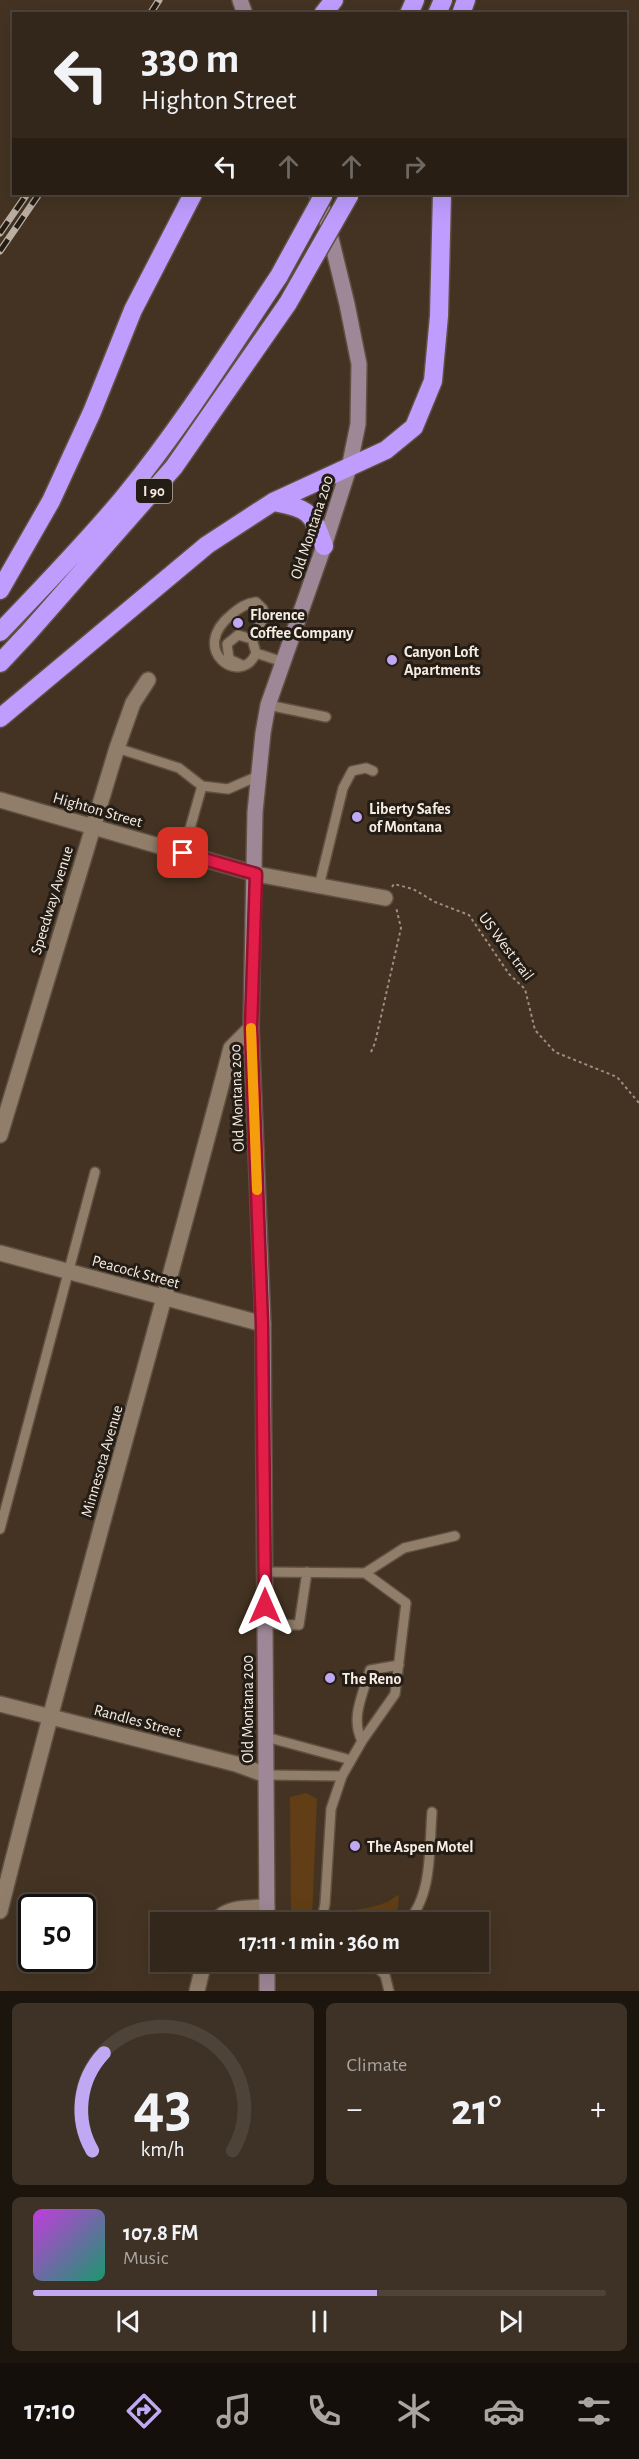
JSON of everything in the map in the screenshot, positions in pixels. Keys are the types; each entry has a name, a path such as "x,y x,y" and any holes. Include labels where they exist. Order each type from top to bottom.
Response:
{"highway":[{"path":"325,12 334,0"},
{"path":"0,590 51,501 92,412 133,310 192,195"},
{"name":"I 90","path":"0,632 69,560 123,498 170,437 279,276 323,195"},
{"name":"I 90","path":"0,663 174,467 288,303 349,195"},
{"path":"0,718 207,545 273,502 386,450 414,427 433,381 439,316 442,195"},
{"path":"273,502 300,507 315,520 324,546"}],"main road":[{"name":"Old Montana 200","path":"267,1912 262,1324 251,1028 256,874 255,812 268,705 349,468 358,424 359,364 348,304 326,218 316,195"},
{"path":"267,1972 267,1991"}],"street":[{"name":"Speedway Avenue","path":"0,1136 117,748 134,704 148,680"},
{"name":"Highton Street","path":"0,800 256,874 385,898"},
{"name":"Minnesota Avenue","path":"0,1911 49,1716 166,1297 231,1048 251,1028"},
{"name":"Peacock Street","path":"0,1253 262,1324"},
{"name":"Randles Street","path":"0,1704 236,1764 266,1775"},
{"path":"228,1912 267,1907"},
{"path":"197,1991 202,1972"}],"lane":[{"path":"242,665 229,659 227,644 238,635 252,639 256,653 251,661 242,665 228,667 222,663 216,649 215,635 218,627 231,615 248,602 256,602 263,609 264,617 252,639"},
{"path":"256,653 284,662"},
{"path":"268,705 326,717"},
{"path":"117,748 179,768 202,786 228,789 258,776"},
{"path":"319,886 343,788 352,771 366,768 373,771"},
{"path":"183,853 202,786"},
{"path":"0,1529 95,1172"},
{"path":"264,1572 365,1573 404,1548 454,1536"},
{"path":"265,1624 299,1625 307,1572"},
{"path":"323,1912 331,1809 342,1776 362,1741 395,1694 399,1665 406,1603 365,1573"},
{"path":"362,1741 357,1730 357,1711 370,1670 399,1665"},
{"path":"266,1737 351,1760"},
{"path":"266,1775 342,1776"},
{"path":"417,1912 426,1884 432,1812"},
{"path":"381,1972 385,1976 389,1991"}],"path":[{"name":"US West trail","path":"385,898 394,884 413,889 435,902 469,915 509,974 525,989 535,1030 555,1053 617,1077 639,1102"},
{"path":"370,1052 375,1043 401,928 395,906 385,898"}],"shaded area":[{"path":"306,1793 317,1799 312,1912 291,1912 290,1797"},
{"path":"399,1896 397,1912 347,1912 379,1905"}],"railway":[{"path":"151,12 159,0"},
{"path":"0,233 26,195"},
{"path":"0,251 38,195"}],"slow traffic":[{"path":"251,1028 257,1190"}],"place":[{"name":"Florence Coffee Company","path":"238,623"},
{"name":"Canyon Loft Apartments","path":"392,660"},
{"name":"Liberty Safes of Montana","path":"357,817"},
{"name":"The Reno","path":"330,1678"},
{"name":"The Aspen Motel","path":"355,1846"}],"route":[{"path":"183,853 256,874 251,1028 262,1324 265,1606"}]}
